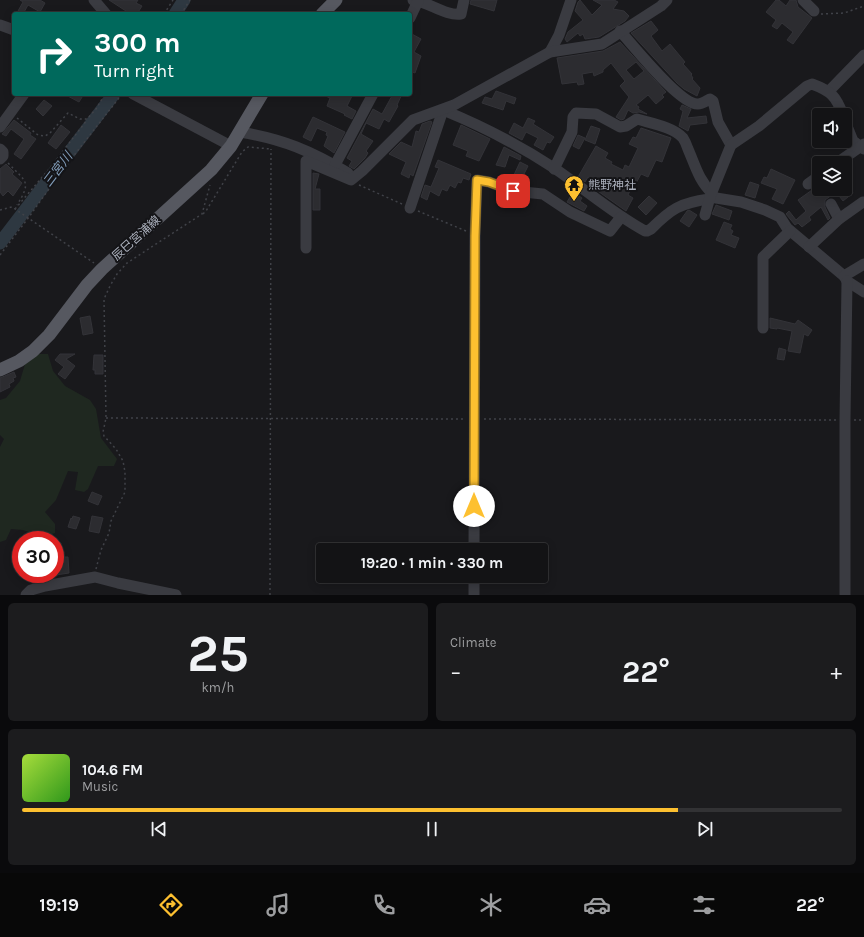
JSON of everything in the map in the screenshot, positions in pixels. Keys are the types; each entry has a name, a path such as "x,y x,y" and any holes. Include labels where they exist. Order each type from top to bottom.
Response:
{"main road":[{"path":"324,12 333,1"},
{"name":"辰巳宮浦線","path":"0,370 20,361 33,351 49,335 87,285 102,269 209,172 231,146 261,96"}],"street":[{"path":"94,0 104,12"},
{"path":"412,12 416,0 454,15 461,14 464,0"},
{"path":"550,52 559,35 571,0"},
{"path":"306,248 306,161 351,180 413,120 443,110 550,52 602,44 661,6 667,0"},
{"path":"804,0 814,11"},
{"path":"0,25 12,29"},
{"path":"620,31 675,93 692,103 698,104 710,99 713,101 718,122 731,145"},
{"path":"829,91 864,54"},
{"path":"705,215 710,197 731,145 759,126 807,86 812,84 829,91 838,102 840,108"},
{"path":"0,127 22,96"},
{"path":"137,96 231,146"},
{"path":"335,165 372,96"},
{"path":"443,110 504,138 554,169 621,217 648,231 673,209 710,197 741,202 773,213 780,217 790,231 845,278 864,292"},
{"path":"410,208 443,110"},
{"path":"554,169 572,132 573,116 576,113 596,114 620,127 626,126 637,119 653,124 661,124 683,138 698,176 710,197"},
{"path":"240,132 268,136 288,143 335,165 354,177"},
{"path":"848,156 863,146 853,141 852,138"},
{"path":"474,543 475,236 477,180 489,182 513,191 543,194 570,212 610,230 621,217"},
{"path":"808,184 812,181"},
{"path":"809,247 839,218 863,202"},
{"path":"831,204 839,218"},
{"path":"763,328 763,257 790,231"},
{"path":"845,278 864,264"},
{"path":"845,278 845,595"},
{"path":"26,595 32,590 45,586 95,577 118,584 176,595"},
{"path":"474,583 474,595"}],"path":[{"path":"165,12 174,0"},
{"path":"181,12 190,0"},
{"path":"814,11 822,15 844,13 864,6"},
{"path":"16,209 96,109 104,96"},
{"path":"0,255 30,217 61,172 120,96"},
{"path":"10,112 38,135 45,136 50,133 68,113 80,119 87,119"},
{"path":"95,577 101,550 109,533 111,521 125,492 125,472 123,461 116,449 104,436 103,432 106,418 104,299 117,274 128,263 206,211 242,152 248,147 276,150"},
{"path":"270,595 271,149"},
{"path":"1,155 26,183 26,190 16,209"},
{"path":"202,214 211,182 209,172"},
{"path":"0,210 12,207 18,210 102,269"},
{"path":"106,418 845,420"}],"shaded area":[{"path":"38,354 48,354 53,371 65,386 90,400 96,409 101,438 117,459 114,466 98,466 88,489 84,492 75,490 78,472 68,471 56,500 45,512 55,524 55,531 26,531 11,529 6,540 0,542 0,447 4,439 0,435 0,400 6,398 20,381 25,364"}],"building":[{"path":"20,0 40,0 45,3 40,12 28,5 24,12 20,12 18,11 23,2"},
{"path":"109,0 138,0 136,3 142,6 138,12 126,11"},
{"path":"471,0 497,0 494,11 470,4"},
{"path":"580,0 592,15 602,5 593,0 614,0 618,2 613,9 624,11 629,16 625,21 599,37 585,39 583,34 580,36 578,33 567,42 565,39 568,32 583,20 575,11"},
{"path":"776,0 779,0 786,6 790,0 796,0 798,7 812,18 793,44 787,40 793,32 782,23 777,29 772,26 776,20 766,12"},
{"path":"651,21 658,30 651,36 662,51 670,44 685,62 683,64 692,74 692,79 700,88 697,96 684,89 677,83 631,33"},
{"path":"412,34 421,39 414,52 421,56 415,73 412,72"},
{"path":"620,42 666,92 662,95 664,97 656,104 648,95 636,105 639,107 638,109 647,114 639,112 633,113 628,110 624,119 621,120 616,117 629,97 620,86 625,81 611,63 603,70 603,72 594,76 593,72 582,74 584,84 578,85 577,82 562,84 557,58 603,51","holes":["636,62 644,71 634,79 626,70"]},
{"path":"496,91 516,98 514,104 506,101 503,110 482,103 485,97 492,99"},
{"path":"68,96 83,96 79,102"},
{"path":"326,96 352,96 347,106 356,111 352,119 344,115 345,114 327,106 330,98"},
{"path":"392,96 401,96 397,105 398,106 389,122 384,119 379,129 366,123 361,134 373,141 366,151 368,153 365,158 354,169 349,166 352,161 347,158 373,109 382,114"},
{"path":"44,100 52,106 43,116 36,109"},
{"path":"682,105 691,109 687,118 706,116 707,123 690,125 688,131 679,126 683,111 680,109"},
{"path":"313,117 345,132 334,153 324,146 328,136 326,135 327,132 317,128 311,141 303,137"},
{"path":"528,118 535,121 533,124 554,137 550,143 547,142 543,150 534,145 538,138 526,132 522,140 509,133 514,123 523,128"},
{"path":"14,120 31,133 30,135 36,139 21,159 14,154 24,139 11,129 6,136 2,134"},
{"path":"430,121 432,122 413,176 410,174 409,178 401,174 406,162 389,154 401,142 412,147 416,131 419,132 422,124"},
{"path":"61,125 70,132 56,149 48,143"},
{"path":"461,125 490,139 479,161 466,156 468,151 453,145"},
{"path":"591,126 600,129 595,144 585,140"},
{"path":"641,128 671,138 662,162 656,160 648,177 641,174 635,185 633,184 628,195 633,198 626,211 595,189 598,183 588,177 585,182 578,177 596,146 608,153 605,158 612,162 611,164 623,170 625,165 629,167 638,148 629,144 633,137 636,138"},
{"path":"578,135 585,138 579,149 573,146"},
{"path":"504,147 521,156 520,160 509,155 505,167 496,165"},
{"path":"438,160 471,174 469,180 463,178 461,183 458,182 455,188 450,185 447,191 442,189 439,196 430,191 427,200 421,197 425,185 431,187 439,168 435,167"},
{"path":"520,162 528,166 521,180 513,177"},
{"path":"6,164 14,172 12,174 22,183 13,196 8,191 3,196 0,192 0,169"},
{"path":"771,169 795,180 783,204 772,199 777,189 761,183 764,177 767,178"},
{"path":"313,173 319,174 315,189 320,189 320,210 313,210"},
{"path":"750,182 759,185 755,198 745,195"},
{"path":"812,190 812,196 830,196 825,200 825,207 830,218 828,220 821,207 809,217 811,220 802,227 798,223 795,225 786,214 789,211 796,220 806,211 798,200"},
{"name":"熊野神社","path":"573,192 582,198 580,201 587,206 584,211 567,202"},
{"path":"649,196 657,203 646,215 638,207"},
{"path":"839,196 849,196 843,201"},
{"path":"716,205 732,211 729,220 712,214"},
{"path":"689,210 697,215 689,227 680,221"},
{"path":"724,222 732,225 730,229 733,231 731,235 739,238 735,248 716,240"},
{"path":"90,316 93,333 83,335 80,318"},
{"path":"770,318 795,324 798,320 812,330 808,336 804,334 800,353 788,351 792,331 770,328"},
{"path":"779,348 786,350 784,360 777,359"},
{"path":"60,354 75,354 66,359 75,366 65,379 58,374 64,367 55,360"},
{"path":"94,355 103,355 103,374 95,374 95,370 93,370"},
{"path":"14,372 16,377 13,378 14,381 9,384 10,387 0,392 0,378"},
{"path":"92,492 102,496 98,505 88,501"},
{"path":"73,516 80,518 76,529 68,527"},
{"path":"92,516 103,518 99,533 89,531"},
{"path":"64,557 68,557 69,573 64,574"}],"waterway":[{"name":"三宮川","path":"176,12 184,0"},
{"name":"三宮川","path":"0,243 112,96"}],"place":[{"name":"熊野神社","path":"574,202"}],"route":[{"path":"474,506 475,236 477,180 489,182 513,191"}]}
